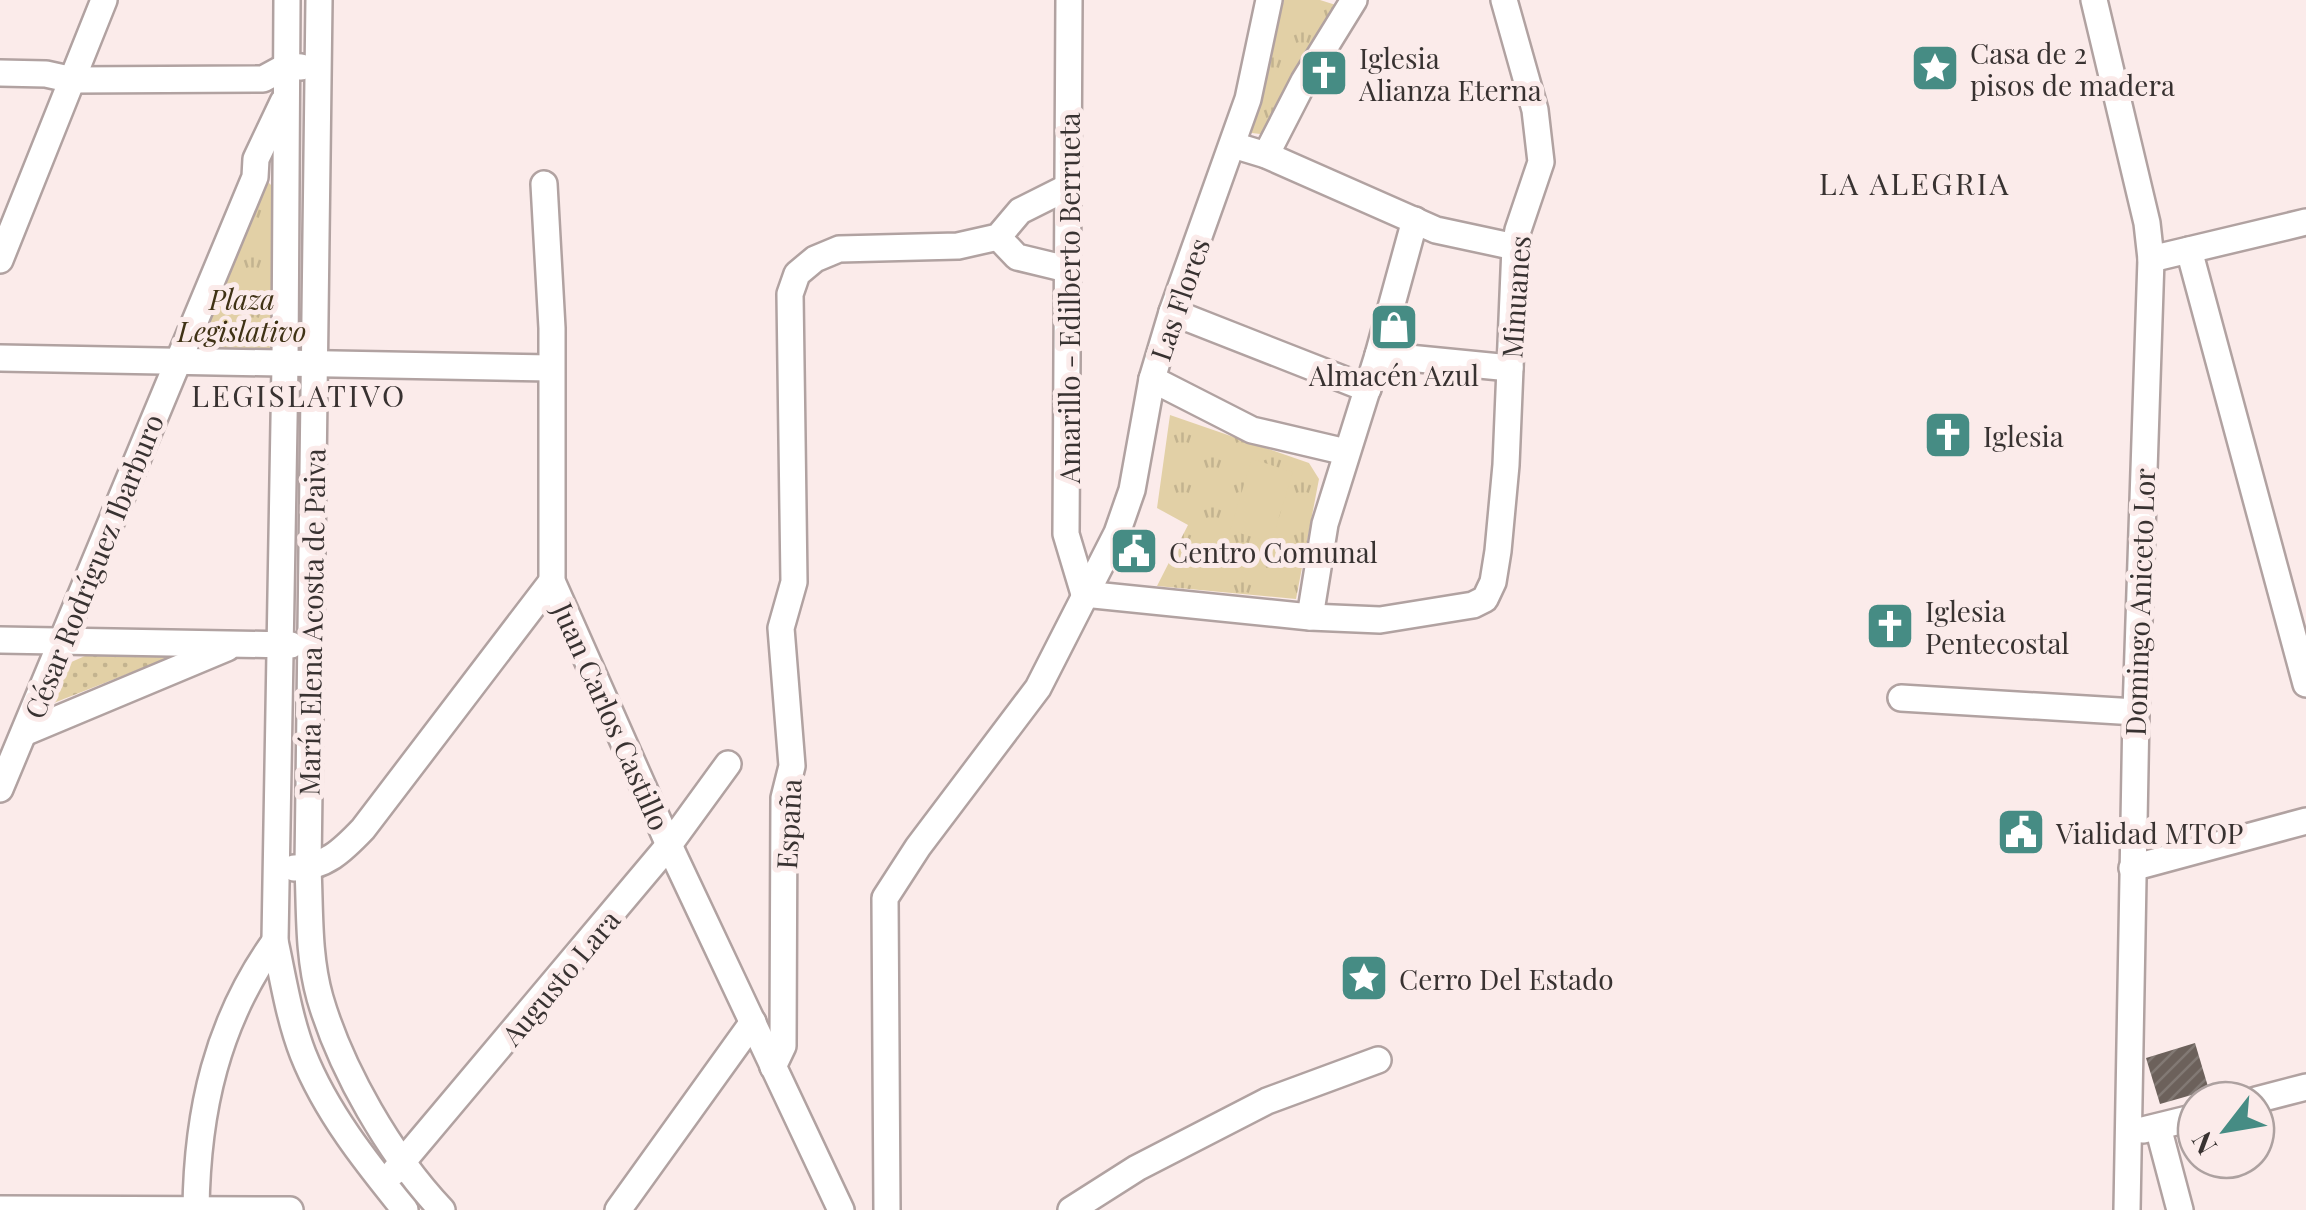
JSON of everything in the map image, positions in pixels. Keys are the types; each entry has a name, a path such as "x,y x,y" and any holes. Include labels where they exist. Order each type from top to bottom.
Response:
{"street":[{"path":"0,260 104,0"},
{"name":"María Elena Acosta de Paiva","path":"287,0 275,941 302,1053 334,1112 405,1210"},
{"name":"María Elena Acosta de Paiva","path":"319,0 308,868 312,953 320,996 350,1075 405,1163 442,1210"},
{"name":"Amarillo - Edilberto Berrueta","path":"1070,0 1066,534 1084,594"},
{"name":"Las Flores","path":"886,1210 885,898 918,846 1038,688 1117,533 1132,490 1152,379 1248,99 1269,0"},
{"path":"1266,155 1304,81 1354,0"},
{"name":"Minuanes","path":"1310,617 1380,620 1472,605 1485,599 1493,582 1498,552 1515,247 1542,162 1535,110 1504,0"},
{"name":"Domingo Aniceto Lor","path":"2094,0 2147,223 2151,259 2132,868 2127,1210"},
{"path":"0,73 46,74 73,80 263,80 287,66 318,68"},
{"path":"263,80 287,94 318,97"},
{"name":"César Rodríguez Ibarburo","path":"0,789 255,176 256,159 287,94"},
{"path":"1233,145 1266,155 1436,230 1515,247"},
{"path":"255,176 270,171 285,174"},
{"name":"Juan Carlos Castillo","path":"544,184 551,368 552,581 841,1210"},
{"path":"1067,268 1017,257 998,237 1020,211 1068,187"},
{"path":"1084,594 1310,617 1325,524 1415,220"},
{"path":"2151,259 2306,222"},
{"name":"España","path":"773,1067 783,1046 784,798 792,766 781,628 794,582 790,294 798,274 816,258 839,250 958,246 998,237"},
{"path":"2189,250 2306,684"},
{"path":"1172,312 1368,388"},
{"path":"1378,355 1510,368"},
{"path":"0,358 551,368"},
{"path":"1152,379 1252,430 1346,452"},
{"path":"276,868 308,868 341,853 552,581"},
{"path":"0,640 311,646"},
{"path":"24,733 236,644"},
{"path":"1901,698 2136,712"},
{"name":"Augusto Lara","path":"382,1182 405,1163 670,845 728,764"},
{"path":"2132,868 2306,820"},
{"path":"196,1209 196,1156 204,1102 223,1040 251,974 275,941"},
{"path":"618,1210 753,1022"},
{"path":"1071,1210 1136,1168 1267,1101 1378,1060"},
{"path":"2276,1094 2306,1086"},
{"path":"2128,1133 2176,1123"},
{"path":"2158,1128 2180,1210"},
{"path":"0,1209 290,1210"}],"green space":[{"path":"1284,0 1320,0 1339,6 1268,135 1252,133 1249,126"},
{"name":"Plaza Legislativo","path":"265,184 276,190 275,347 268,353 203,352 197,348"},
{"path":"1170,415 1309,463 1319,479 1296,599 1157,586 1188,525 1157,508"},
{"path":"1252,459 1293,472 1271,543 1230,530"},
{"path":"85,656 173,656 51,704 69,663"}],"building":[{"path":"2195,1043 2206,1080 2176,1080 2176,1099 2160,1104 2146,1058"}],"place":[{"name":"Casa de 2 pisos de madera","path":"1935,68"},
{"name":"Iglesia Alianza Eterna","path":"1324,73"},
{"name":"Almacén Azul","path":"1394,327"},
{"name":"Iglesia","path":"1948,435"},
{"name":"Centro Comunal","path":"1134,551"},
{"name":"Iglesia Pentecostal","path":"1890,626"},
{"name":"Vialidad MTOP","path":"2021,832"},
{"name":"Cerro Del Estado","path":"1364,978"}],"district":[{"name":"LA ALEGRIA","path":"1915,183"},
{"name":"LEGISLATIVO","path":"299,395"}]}
